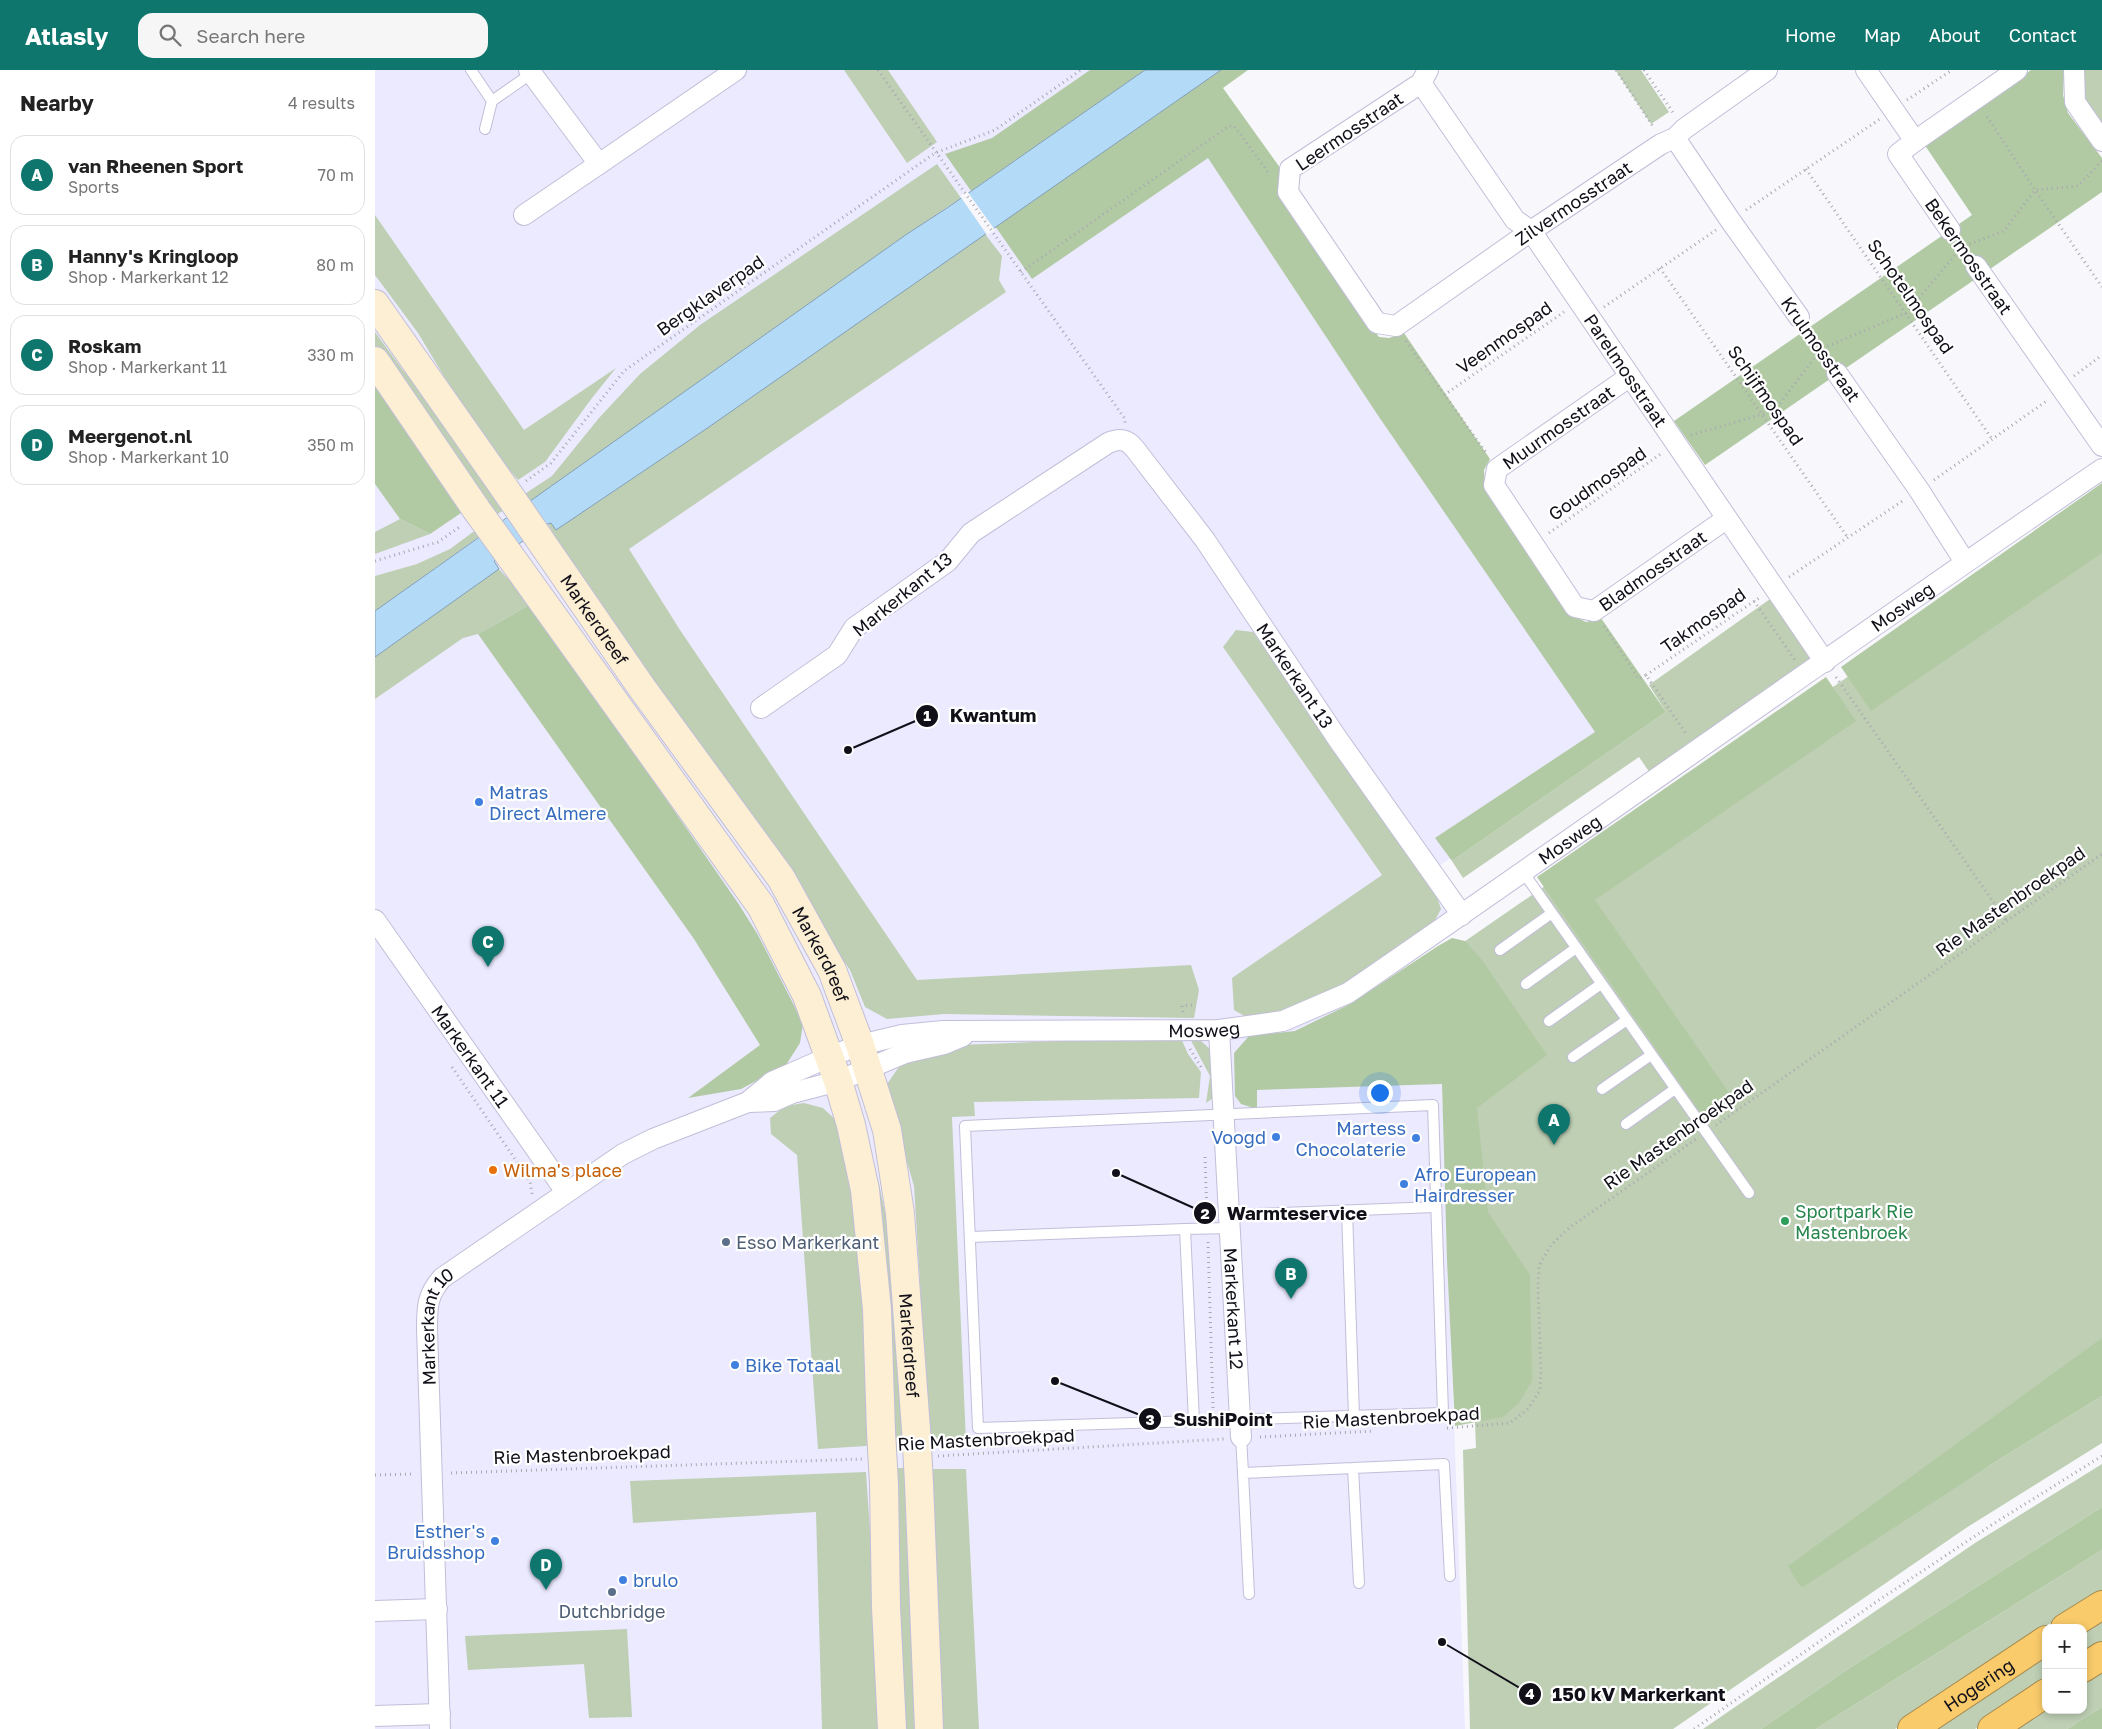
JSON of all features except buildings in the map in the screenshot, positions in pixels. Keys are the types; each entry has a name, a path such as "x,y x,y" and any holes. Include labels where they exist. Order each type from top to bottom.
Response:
{"highway":[{"path":"2071,1624 2102,1605"},
{"name":"Hogering","path":"1912,1729 2042,1643"},
{"path":"2087,1665 2102,1656"},
{"path":"1992,1729 2042,1696"}],"main road":[{"name":"Markerdreef","path":"375,304 512,487 538,536 642,688 781,878 832,970 864,1057 887,1130 900,1213 916,1429 929,1729"},
{"name":"Markerdreef","path":"375,361 469,517 510,556 761,906 807,996 834,1068 851,1125 865,1190 877,1309 884,1484 886,1607 892,1729"}],"street":[{"path":"524,215 735,70"},
{"name":"Zilvermosstraat","path":"1386,325 1673,137 1767,70"},
{"path":"1866,70 1915,141 2017,70"},
{"path":"2074,70 2075,102 2102,141"},
{"path":"531,72 599,164"},
{"name":"Leermosstraat","path":"1386,325 1288,192 1288,179 1290,169 1424,77"},
{"name":"Parelmosstraat","path":"1424,77 1515,220 1531,231 1825,662"},
{"name":"Krulmosstraat","path":"1673,137 1799,317"},
{"name":"Bekermosstraat","path":"1915,141 1897,154 1951,230"},
{"name":"Bekermosstraat","path":"1976,266 2102,446"},
{"name":"Krulmosstraat","path":"1837,374 1919,490 1965,562"},
{"name":"Muurmosstraat","path":"1585,609 1534,544 1494,485 1497,469 1629,377"},
{"name":"Markerkant 13","path":"761,708 837,655 854,628 948,561 971,533 1108,443 1123,439 1130,442 1205,540 1337,738 1462,915"},
{"name":"Mosweg","path":"834,1068 864,1057 902,1035 977,1030 1219,1030 1283,1021 1348,994 1825,662 1965,562 2102,469"},
{"name":"Bladmosstraat","path":"1585,609 1726,518"},
{"name":"Markerkant 11","path":"375,920 566,1192"},
{"name":"Markerkant 12","path":"1219,1030 1241,1429"},
{"name":"Markerkant 10","path":"440,1722 427,1319 432,1290 442,1278 623,1154 653,1139 748,1102 772,1082 834,1068"},
{"path":"375,1611 437,1609"},
{"path":"375,1716 440,1722"}],"lane":[{"path":"471,70 493,100"},
{"path":"485,129 493,100 531,72"},
{"path":"1523,872 1749,1193"},
{"path":"1500,950 1552,913"},
{"path":"1526,984 1576,948"},
{"path":"1549,1021 1601,984"},
{"path":"1573,1057 1627,1020"},
{"path":"1602,1089 1651,1055"},
{"path":"1626,1124 1675,1089"},
{"path":"1433,1105 1443,1413 1354,1416 1241,1429 1194,1421 978,1428 965,1126 1224,1114 1433,1105"},
{"path":"970,1237 1185,1229 1230,1222 1347,1210 1435,1207"},
{"path":"1347,1210 1354,1416"},
{"path":"1185,1229 1194,1421"},
{"path":"1241,1429 1249,1594"},
{"path":"1243,1473 1444,1464 1450,1576"},
{"path":"1353,1468 1359,1583"}],"path":[{"path":"878,70 1125,419 1123,439"},
{"name":"Bergklaverpad","path":"512,487 551,464 624,371 935,153 995,130 1081,70"},
{"path":"1615,70 1653,126 1673,137"},
{"path":"1644,70 1673,137"},
{"path":"1584,309 1660,268 1952,70"},
{"path":"1975,99 2102,287"},
{"path":"1021,272 1229,126 1234,126 1268,173 1275,178 1288,179"},
{"path":"1763,414 1780,403 1821,349 1906,313 1962,247 2004,231 2035,190 2078,186 2102,161"},
{"name":"Schotelmospad","path":"1806,169 1992,439"},
{"name":"Bekermosstraat","path":"1951,230 1976,266"},
{"name":"Schijfmospad","path":"1660,268 1848,538"},
{"name":"Veenmospad","path":"1445,395 1584,309"},
{"name":"Krulmosstraat","path":"1799,317 1837,374"},
{"path":"1386,325 1445,395 1497,469"},
{"name":"Takmospad","path":"1646,675 2063,390 2076,374 2102,355"},
{"name":"Goudmospad","path":"1534,544 1675,444 1695,432 1763,414"},
{"path":"375,561 438,542 469,517"},
{"path":"1754,601 1805,675"},
{"path":"1585,609 1639,679 1646,675 1697,750"},
{"path":"1825,662 2006,920"},
{"name":"Rie Mastenbroekpad","path":"1445,1428 1509,1423 1528,1409 1540,1390 1539,1266 1551,1245 1569,1228 2102,854"},
{"path":"451,1065 530,1181 533,1198 541,1210"},
{"name":"Rie Mastenbroekpad","path":"934,1456 1241,1429 1377,1431"},
{"path":"1694,1729 1879,1600 1993,1524 2102,1456"},
{"name":"Rie Mastenbroekpad","path":"375,1475 869,1458"}],"shaded area":[{"path":"375,70 1181,70 1609,751 1429,873 1462,915 1362,966 1442,1084 1465,1729 375,1729"}],"green space":[{"path":"844,70 888,70 937,142 907,163"},
{"path":"1090,70 1145,70 971,191 945,154 992,138"},
{"path":"1221,70 1248,70 1223,88 1281,169 1364,316 1379,337 1389,338 1404,333 1490,459 1484,470 1485,483 1576,617 1586,622 1601,618 1666,712 1452,861 1435,838 1595,732 1377,414 1208,158 1032,279 995,226"},
{"path":"1641,70 1669,112 1651,124 1616,71"},
{"path":"2031,70 2064,70 2063,95 2068,113 2102,158 2102,192 1705,465 1674,421 1972,215 1924,144"},
{"path":"2078,70 2102,70 2102,130 2078,94"},
{"path":"937,164 961,198 907,234 529,502 520,497 552,476 599,418 640,374 700,325"},
{"path":"375,215 524,430 616,368 545,462 518,480 475,428 418,333 375,275"},
{"path":"985,234 1002,256 999,280 1006,292 629,549 680,630 917,980 1191,965 1199,990 1194,1018 944,1014 887,1019 865,1007 850,970 571,565 548,524 551,523 556,530 706,429"},
{"path":"375,332 402,369 437,409 504,510 496,515 375,346"},
{"path":"375,379 461,513 430,534 400,519 375,484"},
{"path":"2102,483 2102,553 1871,711 1841,667"},
{"name":"Sportpark Rie Mastenbroek","path":"2102,501 2102,1358 1984,1469 2102,1396 2102,1443 1966,1528 1673,1729 1470,1729 1463,1450 1476,1448 1462,1084 1393,991"},
{"path":"496,515 501,521 375,611 375,576 417,564 450,549"},
{"path":"400,519 430,534 375,554 375,532"},
{"path":"499,569 531,604 478,634 463,638 375,699 375,657"},
{"path":"1770,599 1813,661 1650,773 1639,757 1463,878 1452,861 1666,712 1649,685"},
{"path":"531,604 738,903 758,935 803,1023 800,1043 786,1065 741,1089 688,1098 760,1045 694,939 478,634"},
{"path":"1236,630 1253,632 1435,891 1441,909 1434,922 1340,988 1286,1013 1248,1018 1234,1010 1232,978 1382,875 1223,647"},
{"path":"1826,677 1856,721 1595,900 1732,1097 1703,1117 1537,877"},
{"path":"1452,938 1465,941 1482,960 1547,1055 1477,1108 1488,1212 1530,1275 1532,1381 1519,1403 1503,1417 1455,1426 1447,1261 1442,1084 1257,1090 1257,1109 1241,1104 1235,1096 1234,1053 1249,1036 1295,1031 1350,1004"},
{"path":"1180,1036 1188,1054 1201,1072 1199,1098 974,1102 975,1116 952,1117 966,1442 930,1444 914,1186 885,1087 903,1061 960,1045"},
{"path":"1189,1037 1199,1039 1213,1052 1216,1096 1206,1103 1210,1076"},
{"path":"804,1103 823,1108 841,1125 859,1188 871,1442 866,1446 818,1449 797,1155 771,1134 770,1118 785,1106"},
{"path":"878,1179 889,1232 909,1451 896,1452 886,1258"},
{"path":"2102,1338 2102,1396 1984,1469 1803,1587 1800,1586 1788,1566"},
{"path":"2102,1464 2102,1507 1848,1669 1761,1729 1703,1729 1975,1543"},
{"path":"896,1468 909,1468 918,1729 902,1729"},
{"path":"929,1469 966,1469 979,1729 937,1729"},
{"path":"866,1472 877,1634 880,1729 822,1729 816,1512 633,1523 630,1481"},
{"path":"2102,1507 2102,1550 1816,1729 1761,1729 1848,1669"},
{"path":"2102,1550 2102,1592 2049,1624 2042,1624 2042,1628 1895,1729 1816,1729"},
{"path":"2102,1618 2102,1645 2087,1654 2087,1628"},
{"path":"627,1629 632,1717 589,1718 584,1664 468,1670 465,1636"},
{"path":"2042,1658 2042,1684 1975,1729 1936,1729"},
{"path":"2102,1671 2102,1707 2067,1729 2013,1729 2042,1711 2042,1714 2087,1714 2087,1680"},
{"path":"2102,1707 2102,1729 2067,1729"}],"water":[{"path":"1145,70 1221,70 706,429 556,530 551,523 548,524 494,561 499,569 375,657 375,611 907,234"}],"pier":[{"path":"967,191 995,230 987,235 960,196"}],"place":[{"name":"Kwantum","path":"848,750"},
{"name":"Matras Direct Almere","path":"479,802"},
{"name":"Roskam","path":"488,967"},
{"name":"Voogd","path":"1276,1137"},
{"name":"Martess Chocolaterie","path":"1416,1138"},
{"name":"van Rheenen Sport","path":"1554,1145"},
{"name":"Wilma's place","path":"493,1170"},
{"name":"Warmteservice","path":"1116,1173"},
{"name":"Afro European Hairdresser","path":"1404,1184"},
{"name":"Sportpark Rie Mastenbroek","path":"1785,1221"},
{"name":"Esso Markerkant","path":"726,1242"},
{"name":"Hanny's Kringloop","path":"1291,1299"},
{"name":"Bike Totaal","path":"735,1365"},
{"name":"SushiPoint","path":"1055,1381"},
{"name":"Esther's Bruidsshop","path":"495,1541"},
{"name":"brulo","path":"623,1580"},
{"name":"Meergenot.nl","path":"546,1590"},
{"name":"Dutchbridge","path":"612,1592"},
{"name":"150 kV Markerkant","path":"1442,1642"}]}
